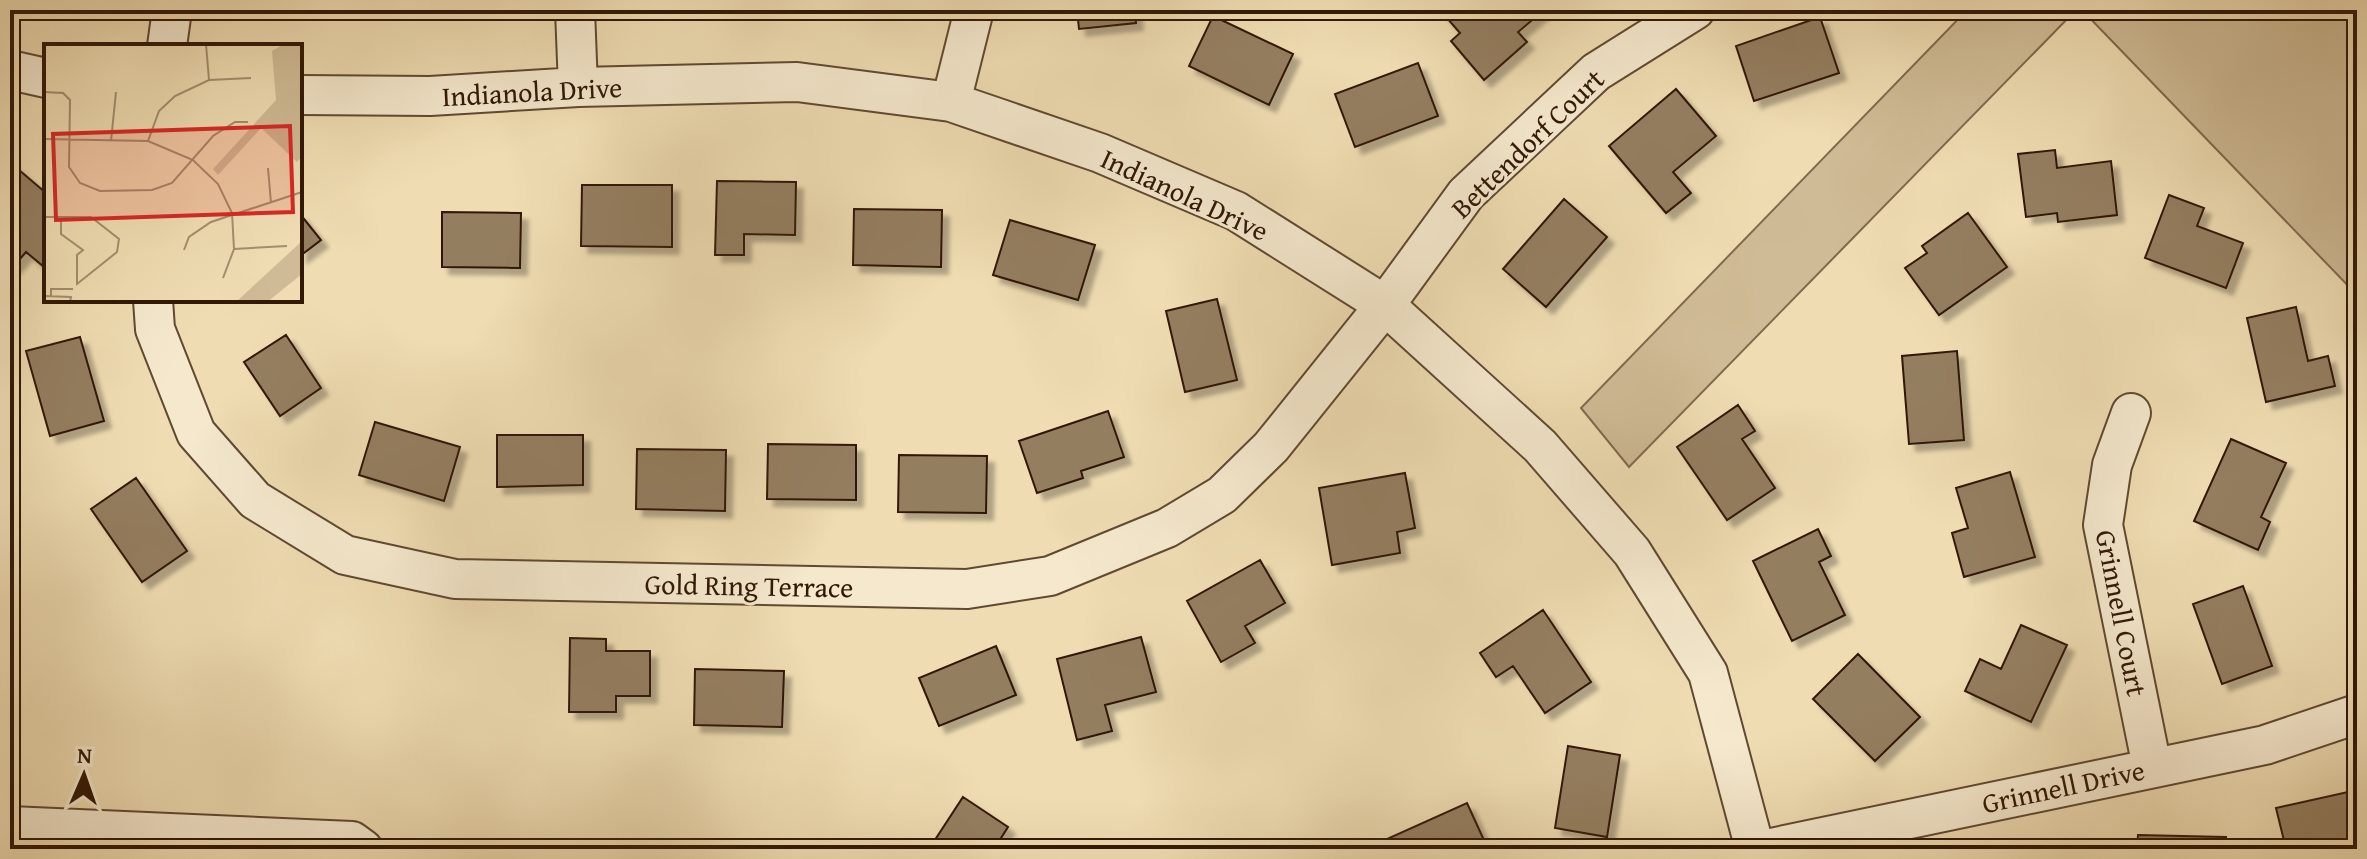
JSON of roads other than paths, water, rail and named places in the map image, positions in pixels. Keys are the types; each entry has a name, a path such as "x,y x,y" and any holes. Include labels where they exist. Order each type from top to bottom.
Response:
{"street":[{"path":"167,44 172,10"},
{"path":"575,10 578,87"},
{"path":"951,102 974,10"},
{"name":"Bettendorf Court","path":"1385,305 1466,194 1596,72 1695,10"},
{"path":"10,70 44,78"},
{"name":"Indianola Drive","path":"302,95 430,96 578,87 797,82 951,102 1100,153 1236,211 1385,305 1540,446 1632,552 1708,673 1755,849"},
{"name":"Gold Ring Terrace","path":"153,302 155,329 196,433 255,500 345,555 455,579 967,589 1050,576 1167,528 1222,495 1271,447 1385,305"},
{"name":"Grinnell Court","path":"2131,413 2112,465 2103,525 2152,767"},
{"name":"Grinnell Drive","path":"1766,849 2265,745 2357,714"},
{"path":"10,826 57,838 352,841 363,849"}]}
